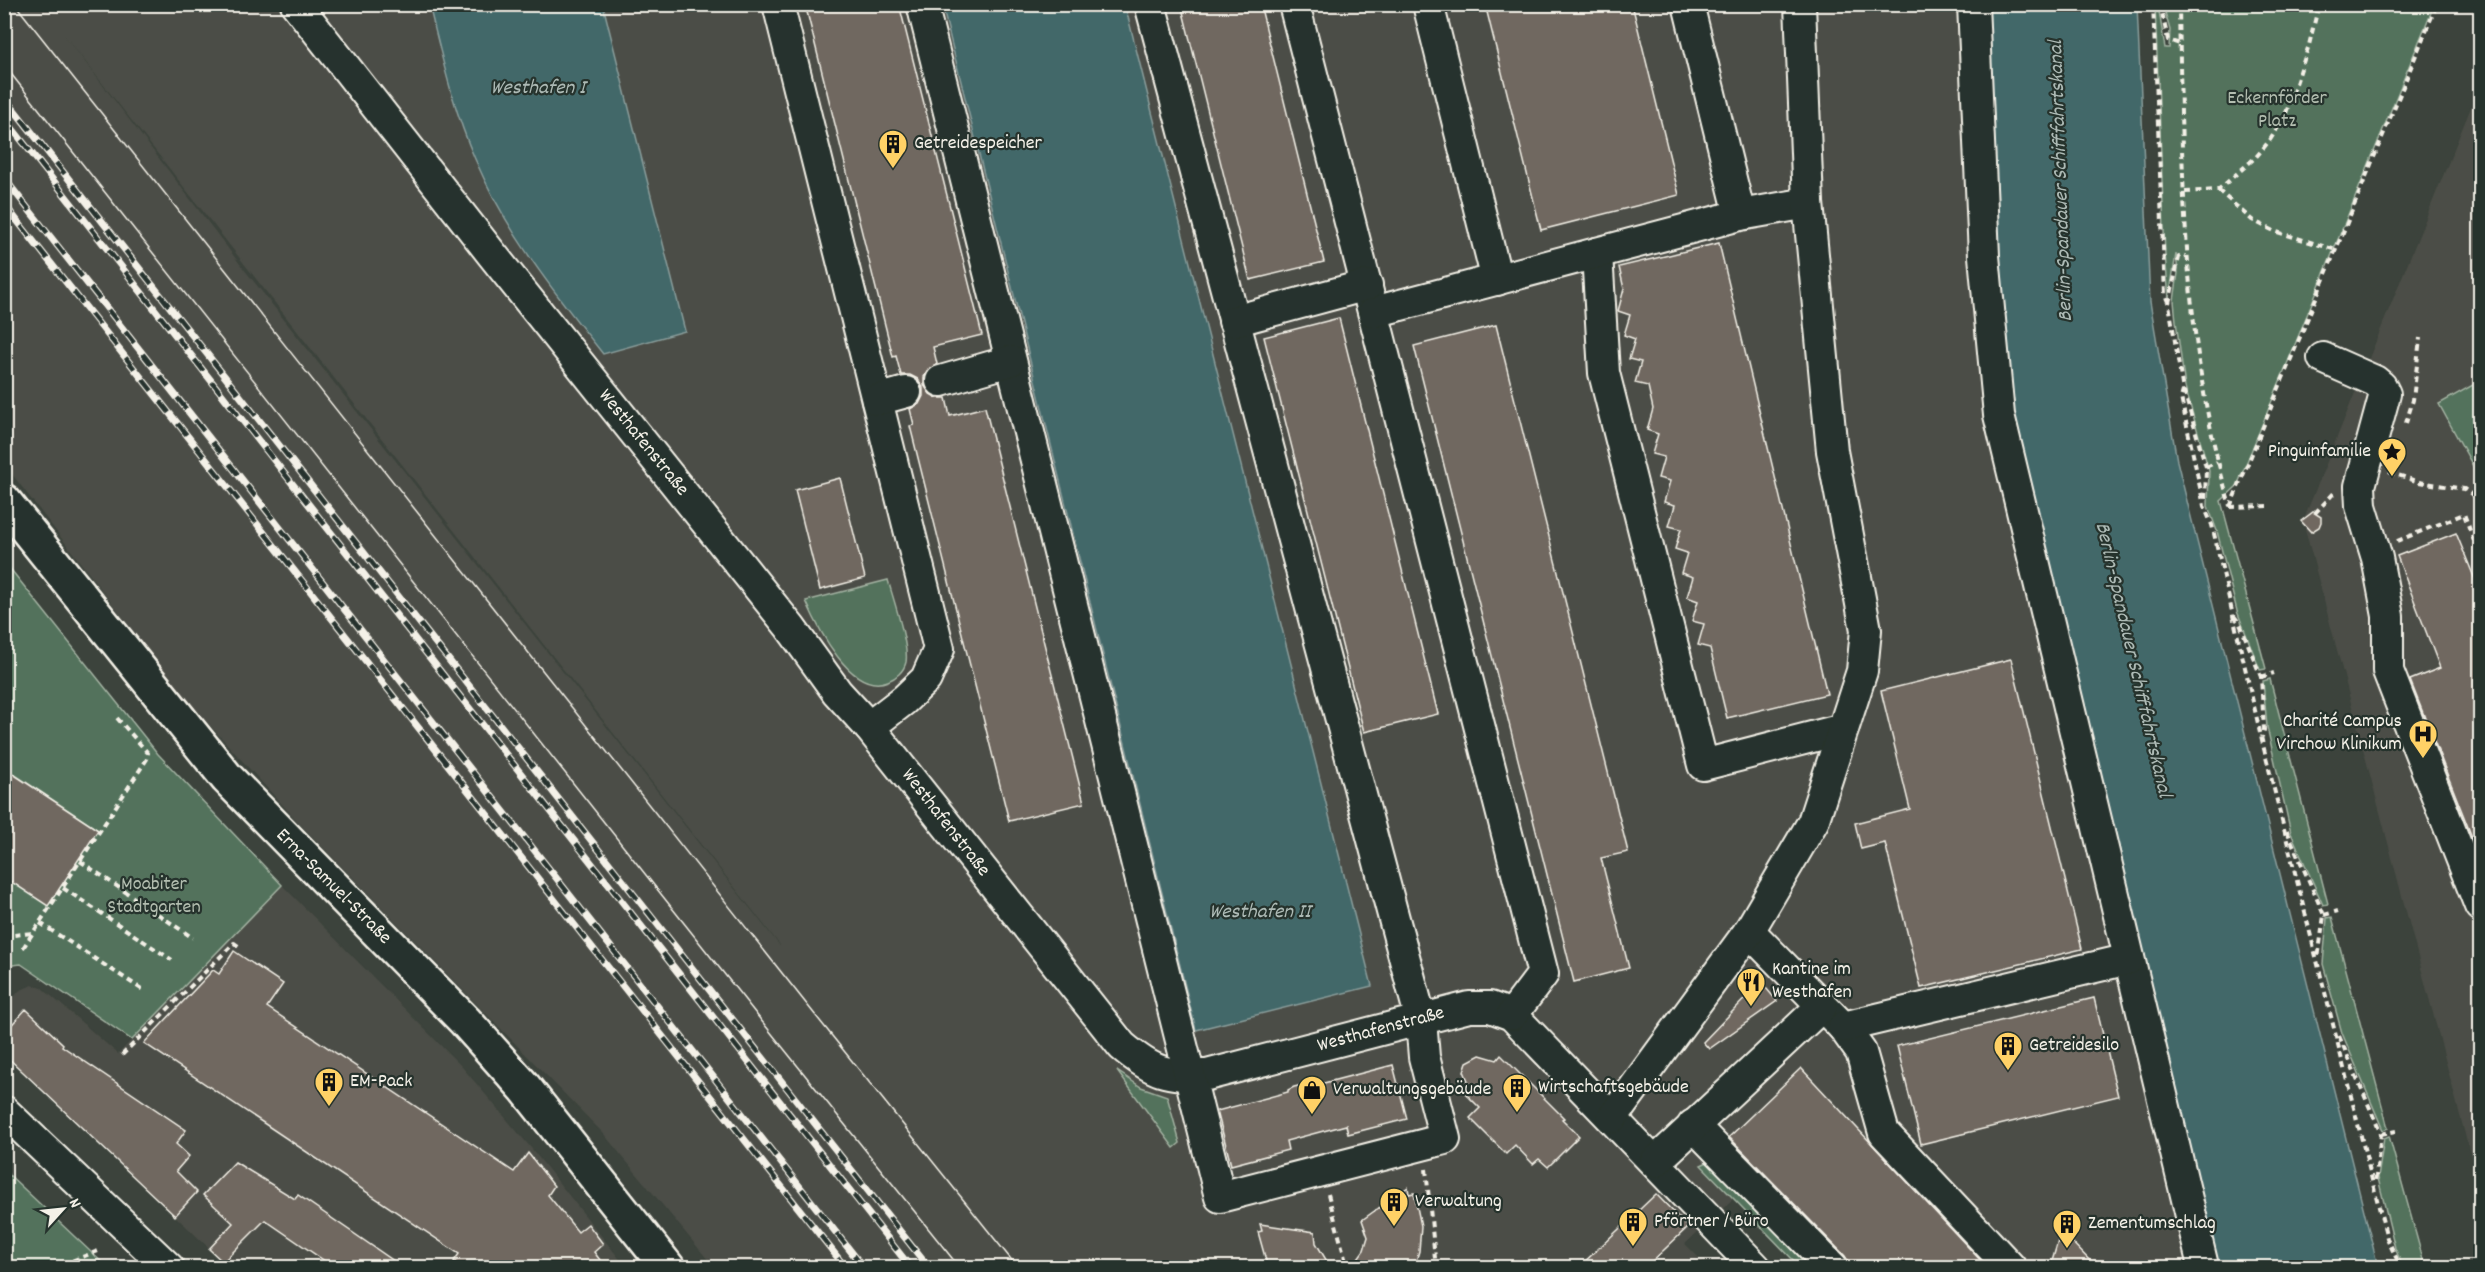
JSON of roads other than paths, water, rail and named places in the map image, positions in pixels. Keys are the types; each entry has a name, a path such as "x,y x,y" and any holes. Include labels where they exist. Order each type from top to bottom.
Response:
{"main road":[{"name":"Erna-Samuel-Straße","path":"6,506 227,778 465,1021 525,1088 668,1268"}],"street":[{"name":"Westhafenstraße","path":"296,4 491,253 790,627 837,692 869,727 1122,1046 1144,1065 1166,1074 1207,1075 1469,1007 1490,1007 1512,1015"},
{"path":"778,4 939,649 926,679 904,700 869,727"},
{"path":"921,4 1220,1197 1445,1138 1424,1057 1421,1020 1150,4"},
{"path":"1294,4 1543,974 1512,1015 1755,1268"},
{"path":"1428,4 1497,280"},
{"path":"1688,4 1740,215"},
{"path":"1612,1118 1749,931 1813,822 1862,671 1866,630 1832,451 1808,203 1800,4"},
{"path":"1973,4 1984,256 1999,415 2203,1266"},
{"path":"1234,321 1497,280 1740,215 1808,203"},
{"path":"1597,253 1604,373 1703,765 1843,729"},
{"path":"2323,358 2375,381 2385,394 2360,486 2361,506 2377,558 2388,616 2388,671 2481,906"},
{"path":"941,381 1010,361"},
{"path":"877,400 906,392"},
{"path":"1749,931 1843,1027 1861,1052 1884,1133 2011,1268"},
{"path":"1843,1027 2129,958"},
{"path":"1655,1162 1822,1006"},
{"path":"4,1111 169,1268"},
{"path":"1693,1125 1833,1268"}],"water":[{"name":"Westhafen I","path":"429,5 603,5 685,331 603,354 584,331 516,237 475,159 460,121"},
{"name":"Westhafen II","path":"942,5 1125,5 1372,986 1196,1030"},
{"name":"Berlin-Spandauer Schifffahrtskanal","path":"1982,5 2137,5 2150,302 2177,461 2378,1267 2215,1267 2005,378"}],"tram line":[{"path":"15,4 1018,1268"},
{"path":"4,65 960,1268"}],"railway":[{"path":"4,97 929,1268"},
{"path":"4,118 911,1268"},
{"path":"4,178 864,1268"},
{"path":"4,204 846,1268"}],"place":[{"name":"Getreidespeicher","path":"893,170"},
{"name":"Pinguinfamilie","path":"2392,478"},
{"name":"Charité Campus Virchow Klinikum","path":"2423,760"},
{"name":"Kantine im Westhafen","path":"1751,1008"},
{"name":"Getreidesilo","path":"2008,1072"},
{"name":"EM-Pack","path":"329,1108"},
{"name":"Wirtschaftsgebäude","path":"1517,1114"},
{"name":"Verwaltungsgebäude","path":"1312,1116"},
{"name":"Verwaltung","path":"1394,1228"},
{"name":"Pförtner / Büro","path":"1633,1248"},
{"name":"Zementumschlag","path":"2067,1250"}],"park label":[{"name":"Eckernförder Platz","path":"2277,110"},
{"name":"Moabiter Stadtgarten","path":"154,896"}]}
